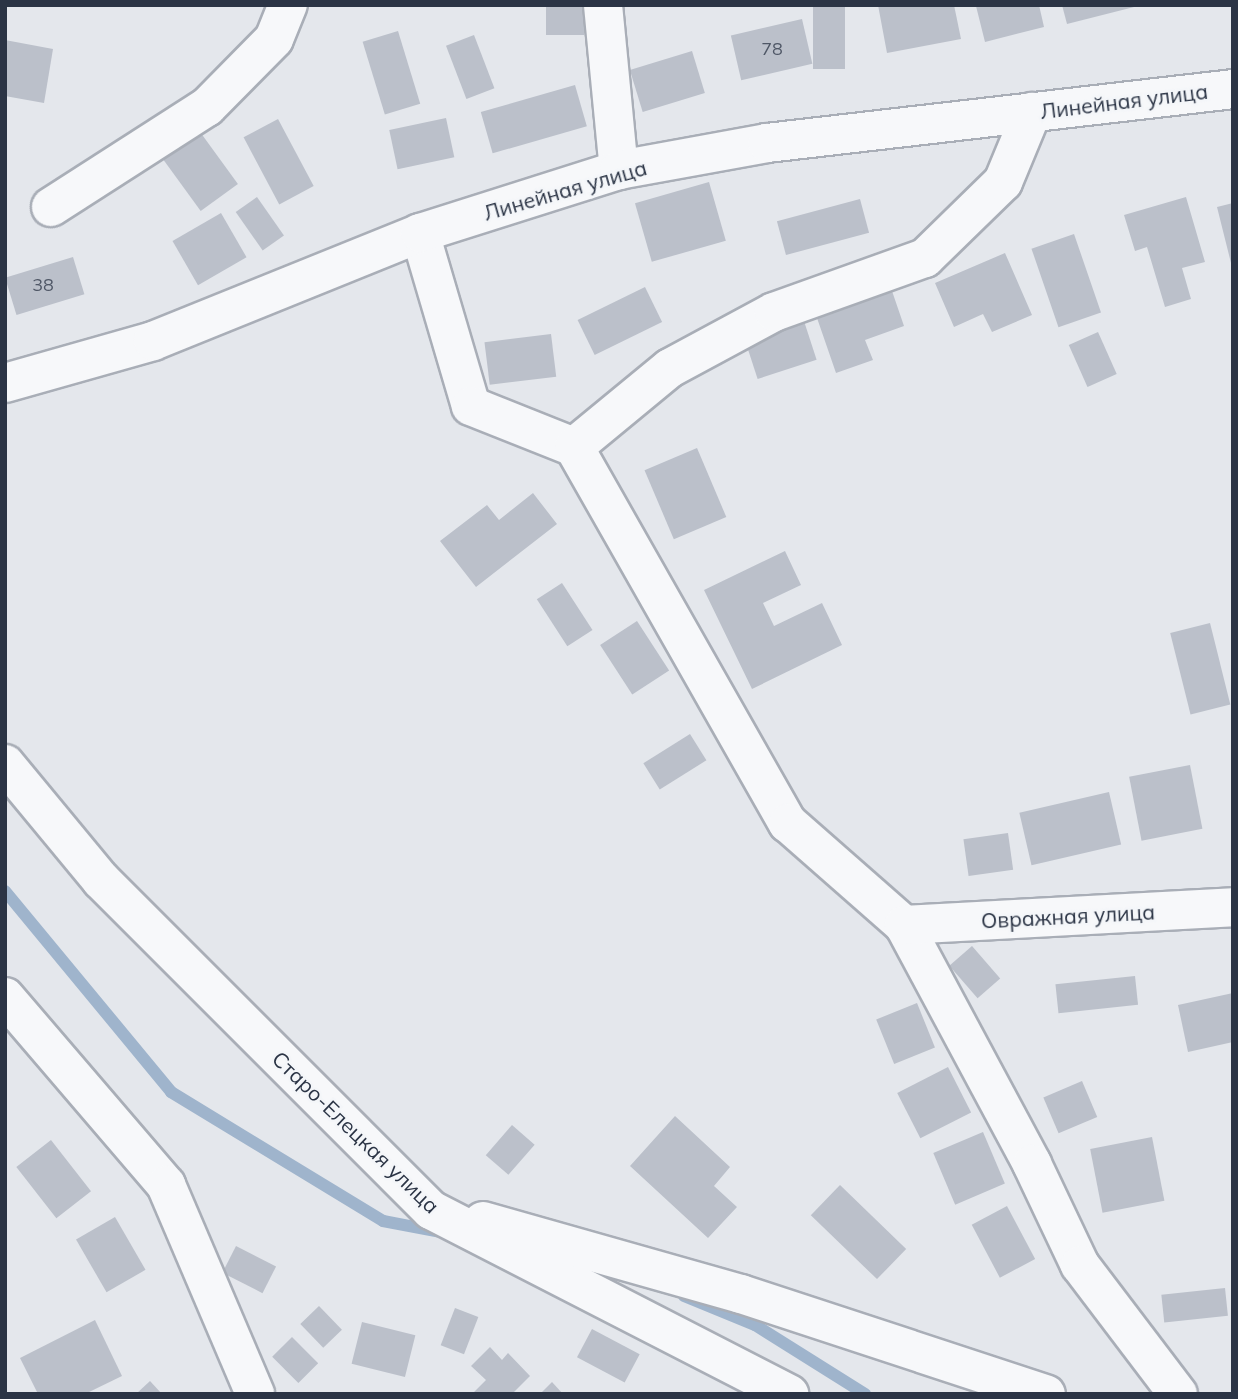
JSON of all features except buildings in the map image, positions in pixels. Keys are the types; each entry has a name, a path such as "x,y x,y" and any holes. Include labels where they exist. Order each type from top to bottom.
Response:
{"street":[{"path":"51,206 207,107 274,38 288,5"},
{"path":"603,5 619,170"},
{"name":"Линейная улица","path":"5,383 153,341 420,233 619,170 767,143 1233,89"},
{"path":"575,447 670,368 693,355 774,312 925,258 1003,182 1032,112"},
{"path":"420,233 471,406 575,447 788,823 904,925 1032,1164 1080,1265 1178,1394"},
{"name":"Старо-Елецкая улица","path":"5,764 101,880 431,1210 789,1394"},
{"name":"Овражная улица","path":"904,925 1233,907"},
{"path":"5,997 166,1185 255,1394"},
{"path":"431,1210 532,1231 741,1294 1046,1394"}],"waterway":[{"path":"5,891 171,1092 383,1221 440,1232"},
{"path":"684,1296 755,1325 865,1394"}]}
